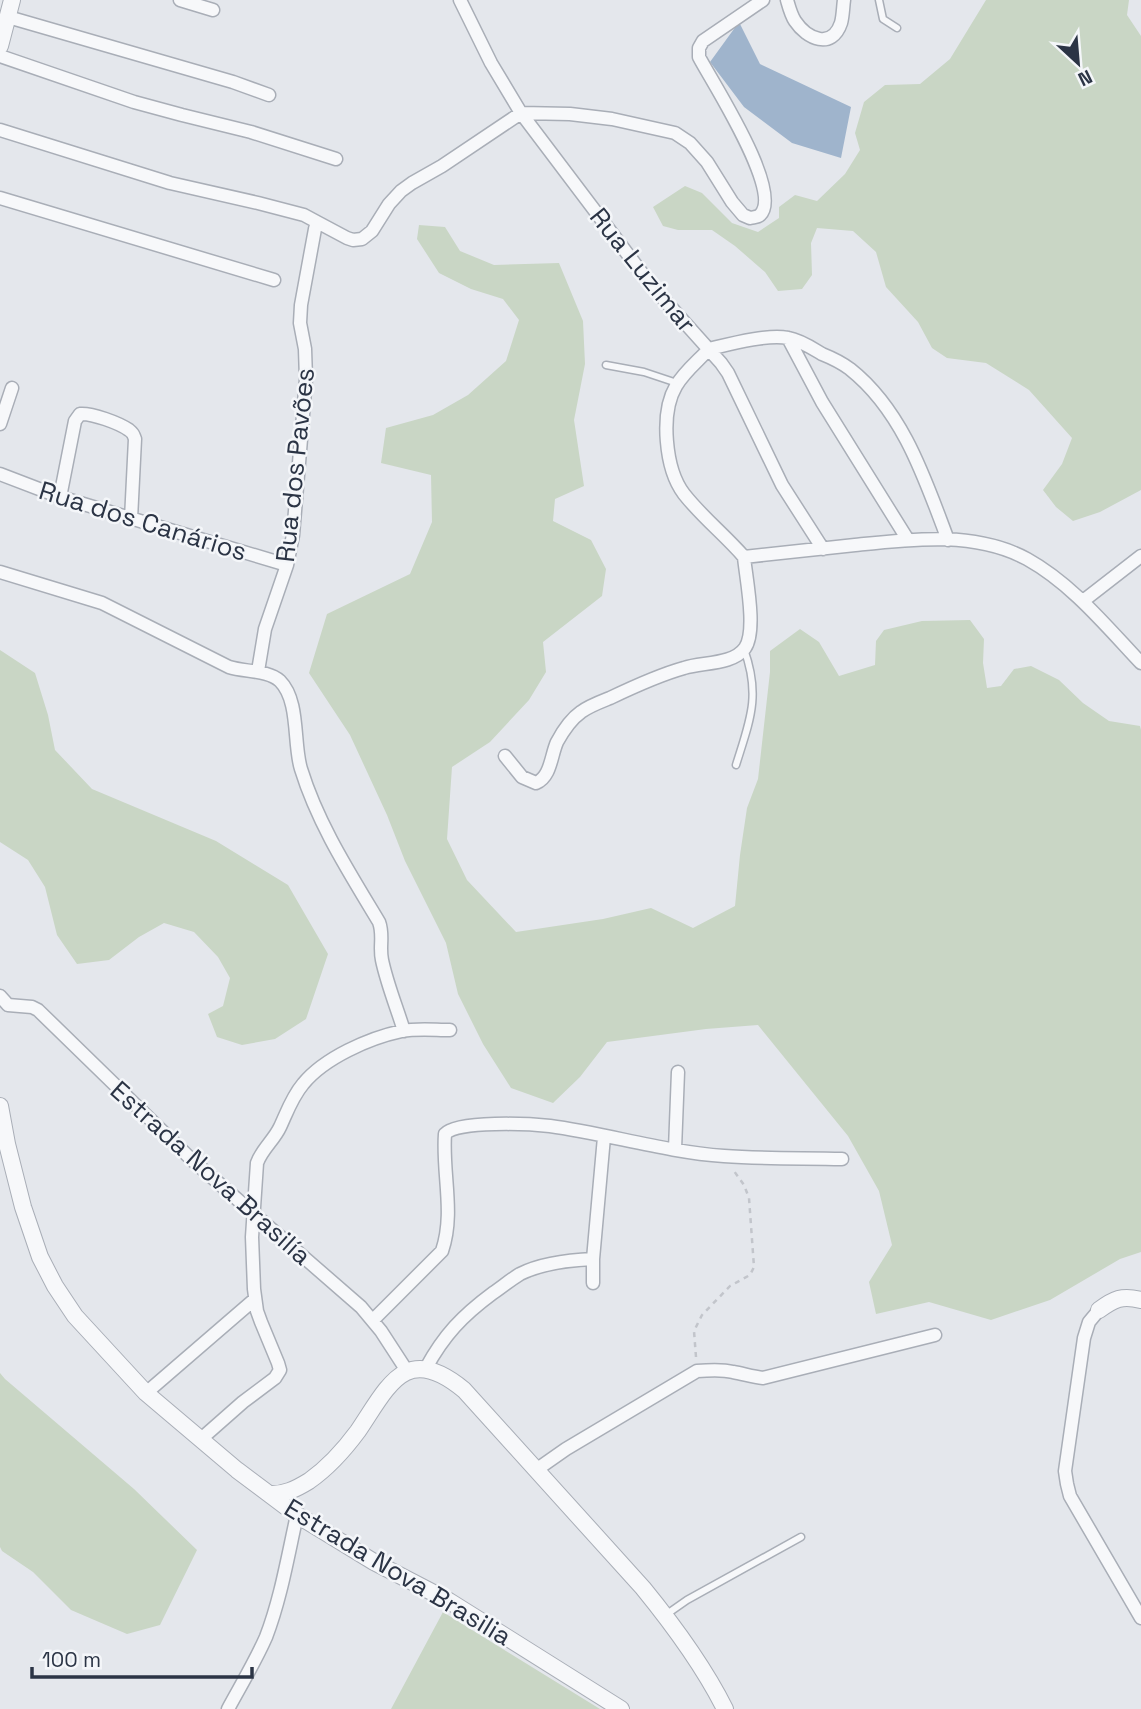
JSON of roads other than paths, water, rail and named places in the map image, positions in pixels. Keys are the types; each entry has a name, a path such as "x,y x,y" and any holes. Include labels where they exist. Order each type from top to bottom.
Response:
{"street":[{"path":"0,46 12,0"},
{"path":"180,0 213,10"},
{"name":"Rua Luzimar","path":"460,0 496,73 521,113 651,285 709,349 765,338 788,338 848,367 873,390 896,424 921,470 948,540"},
{"path":"0,130 170,183 225,194 315,220 354,240 367,236 401,191 521,113 570,114 612,119 675,133 690,143 707,162 732,202 743,215 750,218 759,216 763,211 765,185 750,148 699,57 699,48 704,41 764,0"},
{"path":"787,0 793,19 807,36 822,40 833,36 841,23 844,0"},
{"path":"8,17 233,82 269,95"},
{"path":"0,56 134,102 251,132 336,159"},
{"path":"0,198 274,280"},
{"name":"Rua dos Pavões","path":"258,671 269,617 287,565 293,535 306,379 306,357 300,323 301,305 315,220"},
{"path":"788,338 822,402 908,540"},
{"path":"505,756 522,777 536,783 541,782 547,774 557,742 578,713 682,668 725,660 744,649 748,640 750,613 744,557 691,503 677,484 667,448 668,404 677,383 709,349 728,373 782,485 823,548"},
{"path":"0,424 12,388"},
{"path":"60,497 75,421 80,414 89,414 125,428 134,435 131,519"},
{"name":"Rua dos Canários","path":"0,474 60,497 287,565"},
{"path":"744,557 908,540 948,540 1002,549 1026,558 1083,601 1141,663"},
{"path":"1083,601 1141,556"},
{"path":"0,572 102,603 229,667 249,672 258,671 281,682 289,698 298,734 298,760 314,805 338,854 382,930 382,960 404,1031"},
{"name":"Estrada Nova Brasilía","path":"0,996 8,1005 38,1010 191,1159 352,1299 373,1320 407,1371"},
{"path":"201,1439 279,1374 278,1363 261,1322 256,1299 252,1237 257,1163 260,1154 275,1136 288,1107 311,1075 338,1056 404,1031 450,1030"},
{"path":"675,1149 678,1072"},
{"name":"Estrada Nova Brasilia","path":"0,1105 23,1207 45,1267 75,1316 146,1393 237,1470 297,1515 356,1552 449,1601 621,1709"},
{"path":"373,1320 442,1251 448,1222 445,1140 448,1130 467,1125 491,1124 546,1126 723,1156 842,1158"},
{"path":"593,1283 604,1137"},
{"path":"426,1368 455,1325 482,1301 521,1274 573,1259 593,1259"},
{"path":"1141,1300 1128,1297 1113,1300 1098,1310 1090,1322 1084,1338 1065,1471 1070,1496 1141,1618"},
{"path":"146,1393 256,1299"},
{"path":"536,1470 566,1449 697,1371 731,1371 763,1378 934,1335"},
{"path":"269,1494 277,1495 294,1490 331,1463 359,1429 383,1392 407,1371 426,1368 452,1380 618,1558 665,1615 714,1687 725,1709"},
{"path":"228,1709 267,1634 297,1515"}],"lane":[{"path":"879,0 883,19 897,28"},
{"path":"606,365 643,372 677,383"},
{"path":"736,765 750,719 754,691 751,667 744,649"},
{"path":"665,1615 687,1600 802,1537"}],"water":[{"path":"739,22 760,64 851,107 841,158 792,143 744,107 710,62"}]}
